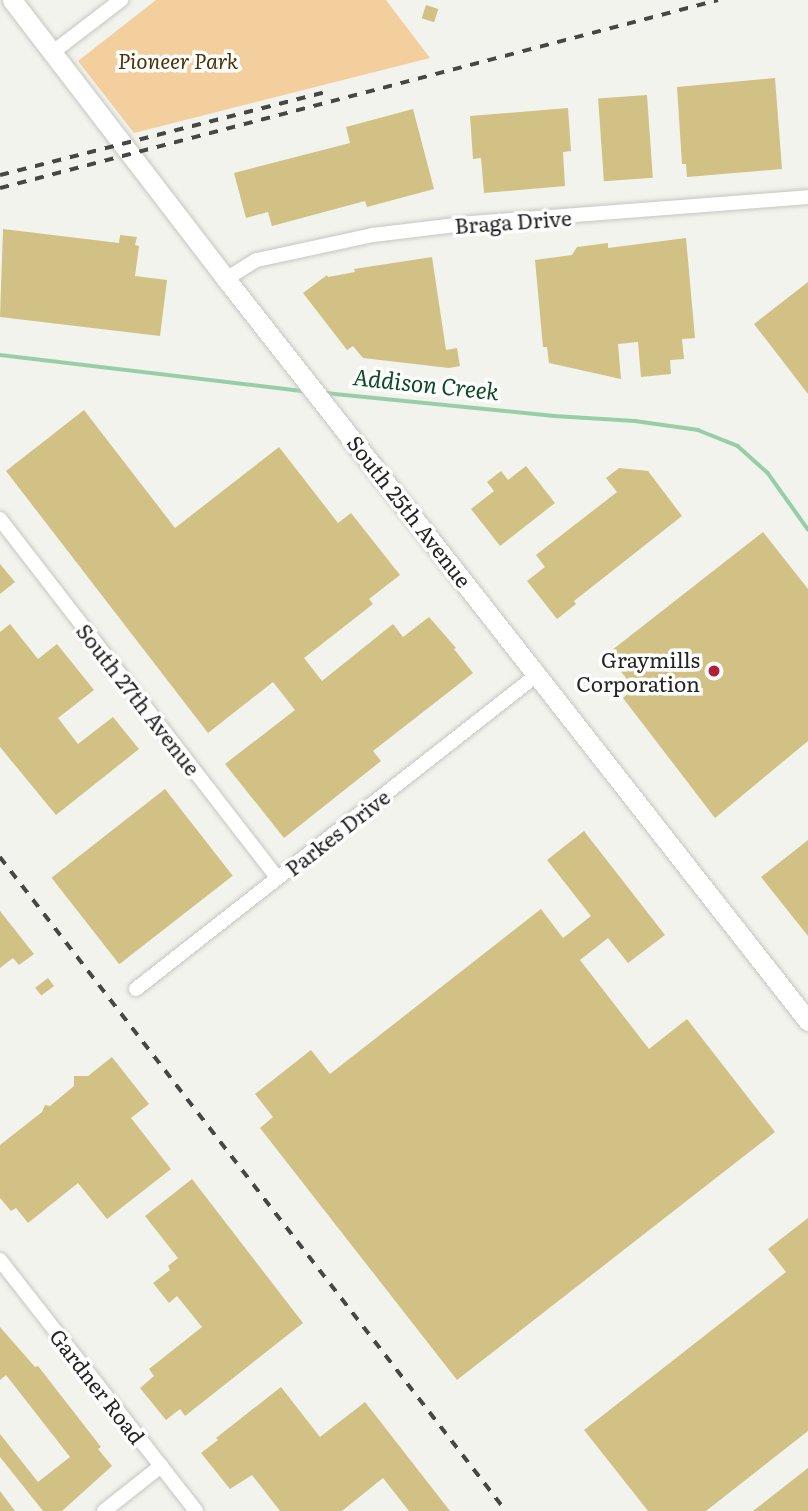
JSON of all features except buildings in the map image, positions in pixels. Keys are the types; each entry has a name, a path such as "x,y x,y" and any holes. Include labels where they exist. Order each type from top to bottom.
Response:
{"main road":[{"name":"South 25th Avenue","path":"12,0 226,279 808,1021"}],"street":[{"path":"53,52 121,0"},
{"name":"Braga Drive","path":"226,279 257,260 406,231 808,197"},
{"name":"South 27th Avenue","path":"0,519 277,878"},
{"name":"Parkes Drive","path":"136,989 538,674"},
{"name":"Gardner Road","path":"0,1260 196,1511"},
{"path":"104,1511 161,1466"}],"green space":[{"name":"Pioneer Park","path":"156,0 386,0 430,58 134,133 78,61"}],"waterway":[{"name":"Addison Creek","path":"0,355 304,391"},
{"name":"Addison Creek","path":"325,393 554,416 635,421 698,430 738,446 768,473 808,529"}],"railway":[{"path":"0,188 718,0"},
{"path":"0,175 325,92"},
{"path":"0,857 506,1511"}],"place":[{"name":"Graymills Corporation","path":"714,671"}]}
